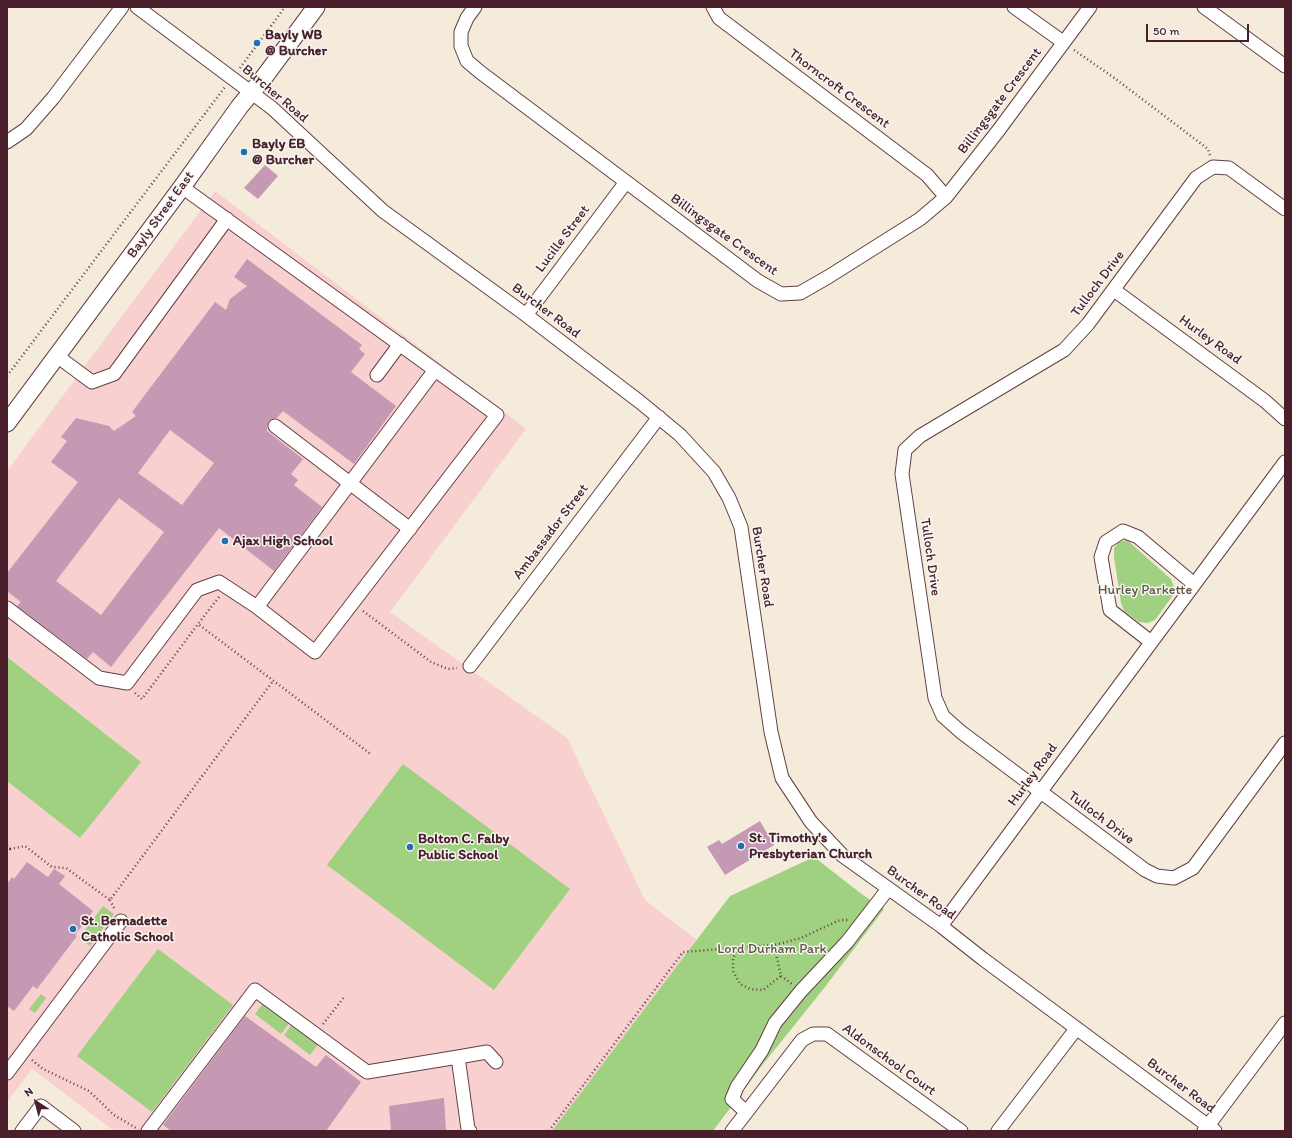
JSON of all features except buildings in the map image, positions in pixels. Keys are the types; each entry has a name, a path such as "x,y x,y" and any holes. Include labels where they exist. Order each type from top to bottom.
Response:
{"main road":[{"name":"Bayly Street East","path":"7,423 251,92 262,80 316,7"}],"street":[{"path":"7,142 26,129 53,98 122,7"},
{"name":"Burcher Road","path":"137,7 272,108 383,211 526,315 659,417 680,435 714,472 729,498 741,527 771,732 782,778 811,822 843,856 941,926 1209,1129"},
{"name":"Billingsgate Crescent","path":"475,7 467,18 461,32 461,46 468,61 480,72 758,281 780,294 800,293 828,277 920,219 946,196 998,131 1090,7"},
{"name":"Thorncroft Crescent","path":"713,7 719,18 927,176 946,196"},
{"path":"1014,7 1063,42"},
{"path":"1204,7 1285,66"},
{"path":"1213,167 1229,168 1285,209"},
{"name":"Tulloch Drive","path":"1213,167 1196,178 1088,324 1064,350 920,436 905,450 902,474 935,698 943,716 955,727 1144,870 1157,876 1174,878 1192,868 1285,743"},
{"name":"Lucille Street","path":"526,315 626,182"},
{"path":"7,608 99,678 127,683 198,590 219,582 257,608 315,652 497,415 182,187"},
{"path":"57,356 92,382 114,374 226,219"},
{"name":"Hurley Road","path":"1114,290 1265,400 1285,419"},
{"path":"377,375 400,344"},
{"path":"257,608 435,370"},
{"name":"Ambassador Street","path":"470,666 659,417"},
{"path":"274,426 410,529"},
{"name":"Hurley Road","path":"941,926 1285,462"},
{"path":"1151,642 1110,610 1101,557 1106,542 1122,531 1138,537 1194,584"},
{"path":"746,1112 732,1099 737,1087 762,1050 775,1023 847,942 888,889"},
{"path":"7,1073 121,921"},
{"path":"148,1131 255,990 367,1072 487,1052 496,1062"},
{"path":"1209,1129 1285,1023"},
{"path":"998,1131 1076,1029"},
{"name":"Aldonschool Court","path":"732,1131 802,1040 813,1034 827,1034 947,1127 961,1131"},
{"path":"458,1057 468,1129 470,1131"},
{"path":"22,1131 41,1106 57,1125 74,1131"}],"path":[{"path":"7,376 285,7"},
{"path":"1063,42 1208,149 1213,167"},
{"path":"127,683 127,686 142,699 222,594"},
{"path":"353,603 431,662 448,669 470,666"},
{"path":"198,624 372,755"},
{"path":"7,846 9,849 25,846 52,867 66,868 110,900 273,681"},
{"path":"549,1131 683,952 774,945 801,938 840,920 853,920 860,924"},
{"path":"737,948 733,959 733,971 740,984 750,989 763,990 781,976 774,945"},
{"path":"315,1034 345,996"},
{"path":"23,1052 43,1070 88,1091 114,1115 141,1131"}],"shaded area":[{"path":"215,191 526,429 390,612 567,738 645,900 697,940 552,1131 114,1131 32,1069 7,1102 7,471"}],"green space":[{"name":"Hurley Parkette","path":"1127,540 1171,579 1174,587 1174,594 1155,620 1148,623 1139,622 1124,611 1121,603 1114,548 1119,542"},
{"path":"7,657 141,762 80,838 7,781"},
{"path":"403,764 570,889 494,990 327,865"},
{"name":"Lord Durham Park","path":"814,857 863,895 884,909 825,987 760,1068 713,1131 552,1131 730,896"},
{"path":"103,906 114,914 90,946 79,938"},
{"path":"158,949 233,1005 152,1112 77,1056"},
{"path":"41,994 46,998 35,1013 29,1009"},
{"path":"264,1002 290,1022 281,1034 255,1014"},
{"path":"293,1023 319,1043 310,1055 284,1035"}],"place":[{"name":"Bayly WB @ Burcher","path":"257,43"},
{"name":"Bayly EB @ Burcher","path":"244,152"},
{"name":"Ajax High School","path":"225,541"},
{"name":"St. Timothy's Presbyterian Church","path":"741,846"},
{"name":"Bolton C. Falby Public School","path":"410,847"},
{"name":"St. Bernadette Catholic School","path":"73,929"}]}
